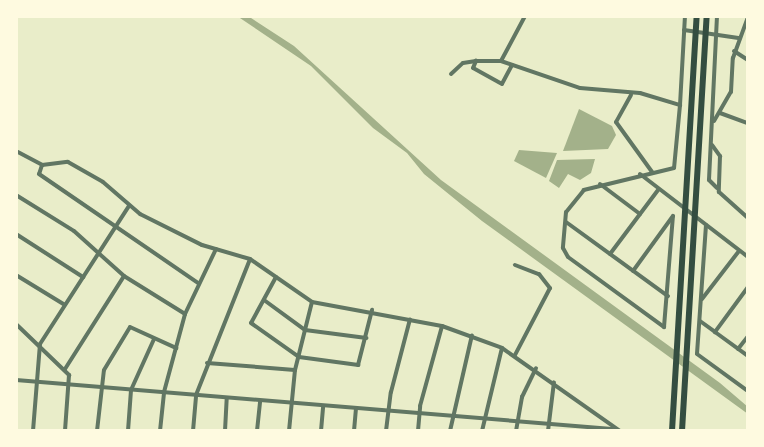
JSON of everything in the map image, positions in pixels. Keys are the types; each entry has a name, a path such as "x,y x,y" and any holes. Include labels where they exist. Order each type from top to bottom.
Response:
{"highway":[{"path":"672,431 676,343 698,16"},
{"path":"682,431 707,16"}],"street":[{"path":"501,61 525,16"},
{"path":"633,271 673,216 664,327 568,257 562,248 569,205 584,190 600,184 674,168 686,30 685,16"},
{"path":"717,16 714,31 713,122 709,180 717,188 726,203 748,218"},
{"path":"713,122 720,113 734,84 734,51 748,17"},
{"path":"686,30 714,31 738,38"},
{"path":"734,51 748,60"},
{"path":"476,61 473,68 502,84 512,65"},
{"path":"452,74 463,63 501,61 580,88 631,95 640,93 680,105"},
{"path":"631,95 616,122 652,172"},
{"path":"720,113 748,123"},
{"path":"712,145 720,156 717,188"},
{"path":"16,151 42,166 68,162 103,182 129,206 216,248 250,259 312,302 372,310 410,318 472,335 502,348 536,368 612,429"},
{"path":"42,166 39,174 198,284"},
{"path":"640,174 658,190 685,208 748,257"},
{"path":"600,184 640,214"},
{"path":"610,254 658,190"},
{"path":"16,195 74,231 124,276 185,314"},
{"path":"33,431 40,344 129,206"},
{"path":"566,222 668,296"},
{"path":"706,225 698,354 748,390"},
{"path":"16,234 83,277"},
{"path":"160,431 164,392 185,314 216,248"},
{"path":"702,299 739,250"},
{"path":"193,431 196,395 207,363 250,259"},
{"path":"515,266 539,274 550,288 515,355"},
{"path":"16,275 65,306"},
{"path":"65,369 124,276"},
{"path":"276,278 251,323 299,357 358,365 372,310"},
{"path":"715,332 748,287"},
{"path":"264,300 305,330 366,338"},
{"path":"289,431 295,370 312,302"},
{"path":"386,431 388,410 410,318"},
{"path":"700,321 748,356"},
{"path":"16,324 40,344 65,369 69,384 65,431"},
{"path":"418,431 419,413 442,326"},
{"path":"97,431 104,370 130,327 176,348"},
{"path":"450,431 451,415 472,335"},
{"path":"738,348 748,336"},
{"path":"128,431 132,390 154,339"},
{"path":"482,431 502,348"},
{"path":"207,363 295,370"},
{"path":"516,431 517,420 536,368"},
{"path":"16,380 356,409 582,425 620,431"},
{"path":"548,431 554,382"},
{"path":"225,431 227,398"},
{"path":"257,431 260,401"},
{"path":"321,431 323,406"},
{"path":"354,431 356,409"},
{"path":"581,431 582,425"}],"shaded area":[{"path":"237,16 248,16 294,46 441,180 720,383 748,407 748,414 482,221 424,174 407,153 373,128 311,66"},
{"path":"579,109 612,126 616,135 608,149 563,151"},
{"path":"519,150 557,153 546,178 514,161"},
{"path":"595,159 591,173 580,180 568,174 559,188 549,181 557,160"}]}
